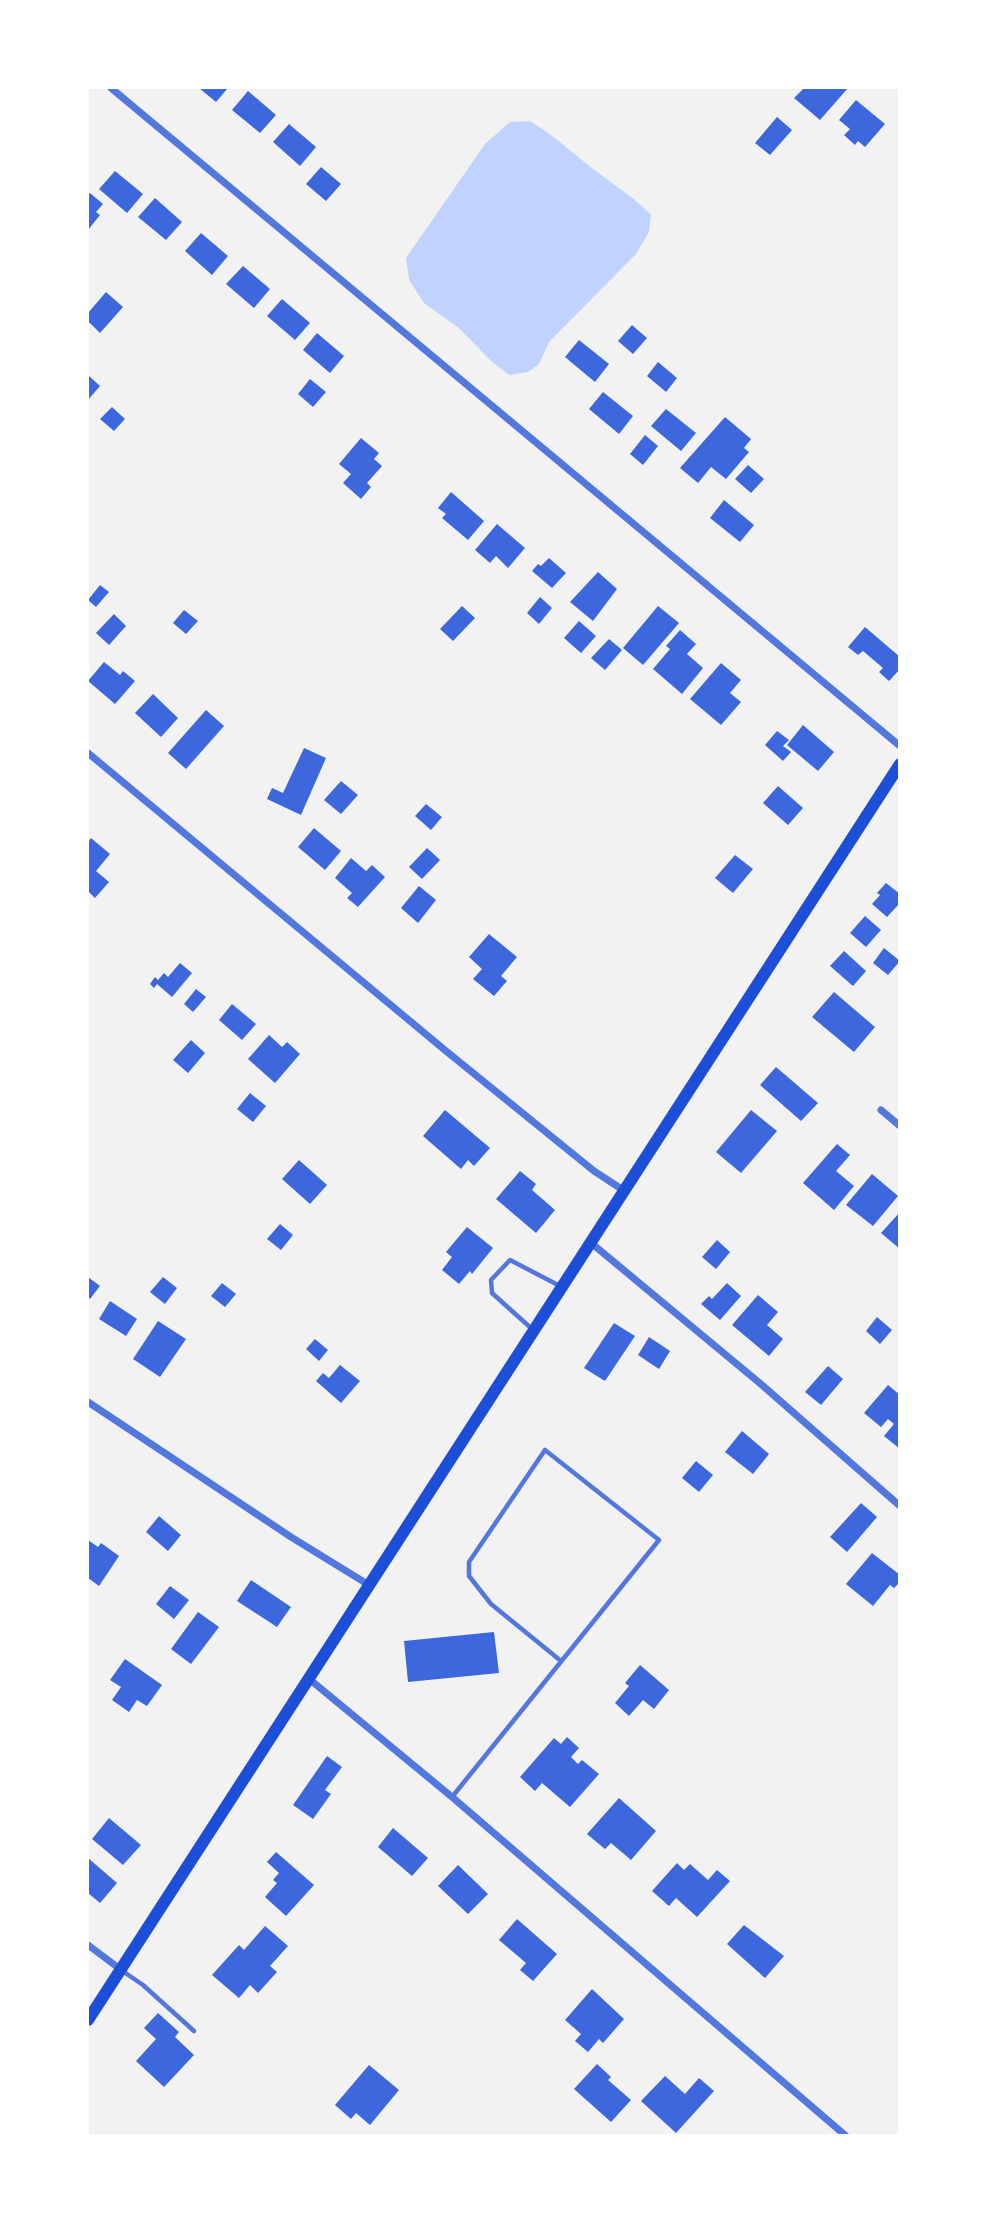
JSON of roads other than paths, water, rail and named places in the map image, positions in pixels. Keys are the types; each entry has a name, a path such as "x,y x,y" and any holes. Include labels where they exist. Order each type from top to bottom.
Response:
{"main road":[{"path":"88,2020 900,764"}],"street":[{"path":"111,88 900,746"},
{"path":"88,753 499,1094 594,1171 624,1190"},
{"path":"881,1110 900,1126"},
{"path":"590,1242 762,1385 900,1506"},
{"path":"88,1402 291,1537 369,1585"},
{"path":"308,1678 452,1797 846,2136"},
{"path":"88,1945 120,1969"}],"lane":[{"path":"533,1330 492,1293 491,1280 510,1260 561,1287"},
{"path":"452,1797 659,1540 545,1450 469,1562 470,1576 491,1604 561,1661"},
{"path":"120,1969 143,1985 194,2031"}],"water":[{"path":"530,121 651,215 649,232 636,254 549,342 539,364 528,372 509,375 491,361 460,329 424,303 409,280 406,258 485,144 510,122"}]}
